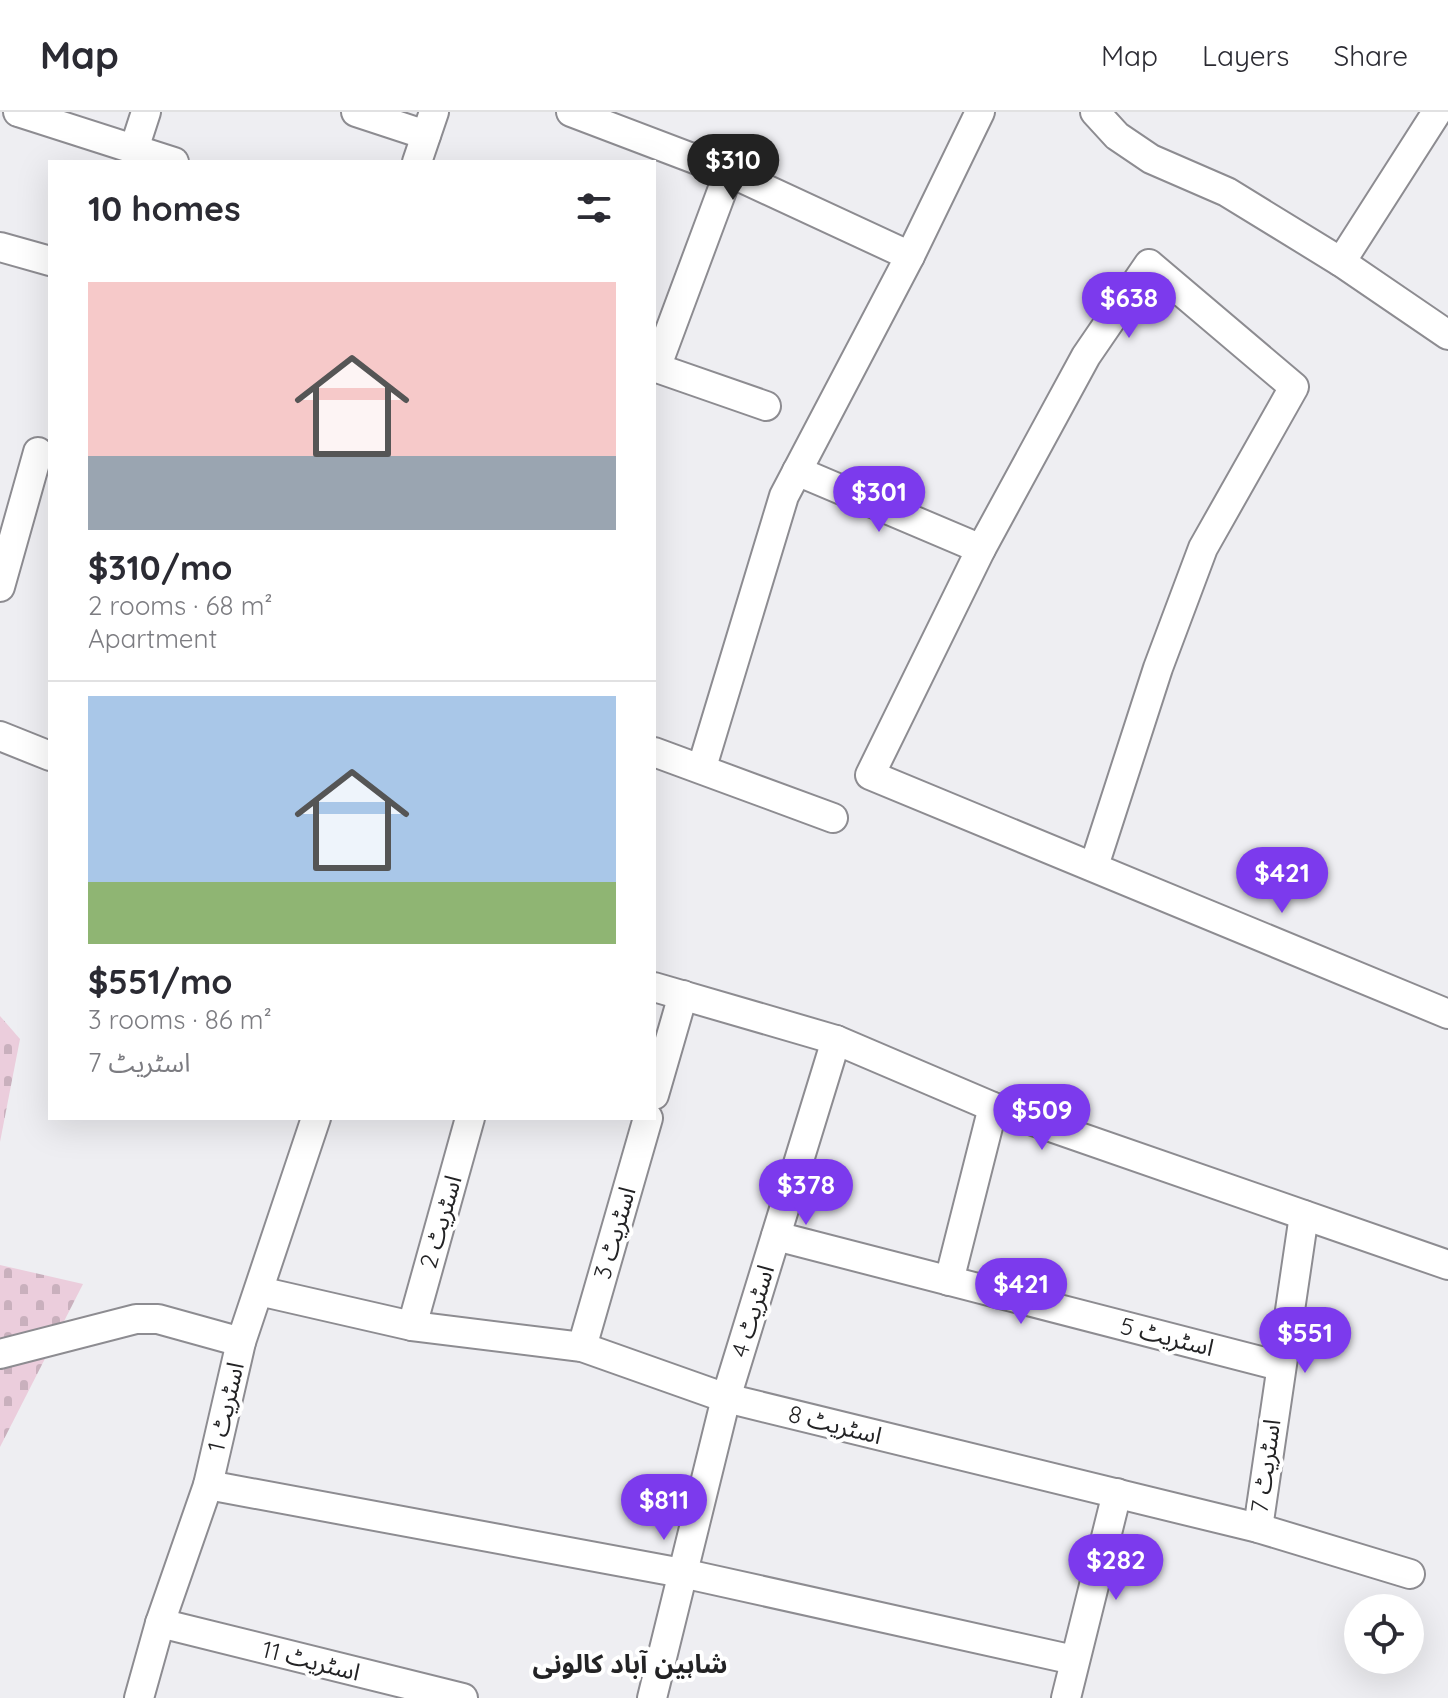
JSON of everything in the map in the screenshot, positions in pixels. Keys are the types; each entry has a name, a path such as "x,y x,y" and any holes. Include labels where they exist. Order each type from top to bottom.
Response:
{"street":[{"path":"18,112 168,160"},
{"path":"134,149 146,112"},
{"path":"356,112 430,124 418,160"},
{"path":"571,112 729,172 910,256"},
{"path":"702,767 772,527 797,471 910,256 980,112"},
{"path":"1095,112 1117,136 1151,159 1227,192 1341,262 1448,335"},
{"path":"1341,262 1437,112"},
{"path":"656,364 729,172"},
{"path":"0,247 48,260"},
{"path":"1094,866 1158,668 1203,548 1294,387 1149,264 1086,356 981,549 870,775 1448,1014"},
{"path":"656,367 766,406"},
{"path":"0,587 38,452"},
{"path":"797,471 981,549"},
{"path":"0,736 48,747"},
{"path":"656,753 702,767 833,818"},
{"path":"656,988 836,1040 993,1107 1448,1265"},
{"path":"656,1088 683,995"},
{"name":"اسٹریٹ 4","path":"652,1698 726,1398 836,1040"},
{"path":"949,1281 993,1107"},
{"name":"اسٹریٹ 1","path":"139,1698 160,1623 208,1485 241,1342 315,1120"},
{"name":"اسٹریٹ 2","path":"412,1326 469,1120"},
{"name":"اسٹریٹ 3","path":"582,1347 647,1120"},
{"name":"اسٹریٹ 7","path":"1258,1528 1304,1215"},
{"name":"اسٹریٹ 5","path":"776,1236 1280,1366"},
{"name":"اسٹریٹ 8","path":"259,1291 412,1326 582,1347 726,1398 1258,1528 1410,1574"},
{"path":"0,1354 136,1319 158,1319 241,1342"},
{"path":"208,1485 682,1573 1074,1660"},
{"path":"1066,1698 1117,1493"},
{"name":"اسٹریٹ 11","path":"160,1623 463,1698"}],"green space":[{"path":"0,1016 20,1039 0,1142"},
{"path":"0,1265 83,1284 0,1447"}],"district":[{"name":"شاہین آباد کالونی","path":"630,1664"}]}
